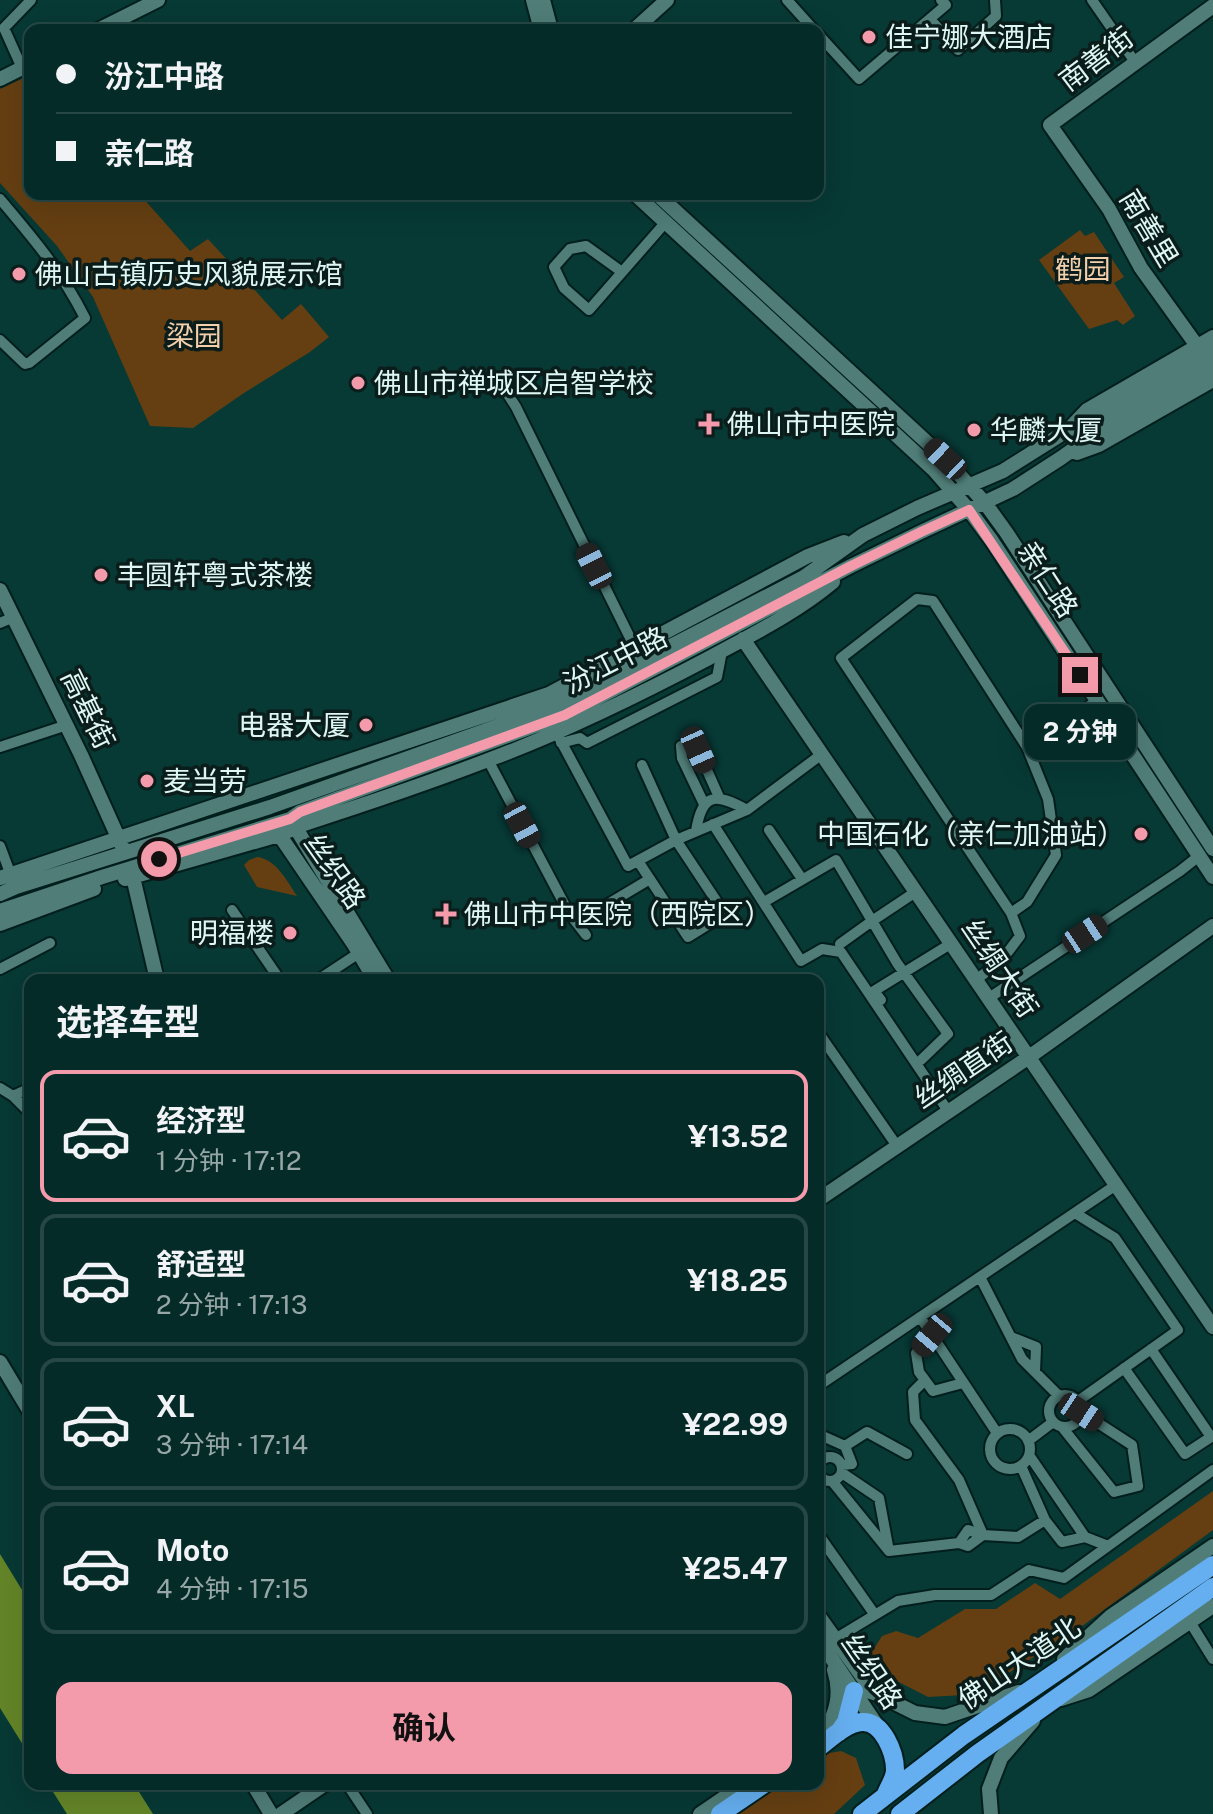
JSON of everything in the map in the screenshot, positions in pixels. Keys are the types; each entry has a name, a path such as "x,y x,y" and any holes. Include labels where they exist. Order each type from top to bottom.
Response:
{"highway":[{"name":"佛山大道北","path":"862,1814 964,1735 1213,1565"},
{"name":"佛山大道北","path":"900,1814 1047,1703 1213,1587"},
{"path":"829,1729 846,1722 854,1691"},
{"path":"829,1729 863,1721 872,1723 883,1734 893,1756 895,1774 885,1796"},
{"path":"720,1814 755,1790"}],"main road":[{"path":"110,24 158,0"},
{"path":"533,0 539,24"},
{"path":"543,0 549,24"},
{"path":"641,24 667,0"},
{"path":"651,24 676,0"},
{"name":"南善街","path":"1050,125 1213,6"},
{"path":"0,79 24,67"},
{"name":"南善里","path":"1050,125 1109,209 1141,268 1207,356"},
{"path":"641,200 933,469 954,492"},
{"path":"664,200 934,448 970,485"},
{"path":"1207,356 1213,337"},
{"name":"汾江中路","path":"122,846 270,807 557,705 804,577 863,535 1003,471 1068,430 1092,420 1207,356"},
{"name":"汾江中路","path":"0,911 102,877 276,829 565,715 851,566 1013,489 1207,356"},
{"path":"1061,458 1099,445 1213,380"},
{"name":"亲仁路","path":"970,485 985,503 1213,849"},
{"name":"亲仁路","path":"954,492 1213,877"},
{"path":"0,894 9,880 122,846 549,694 808,556 863,535"},
{"path":"394,974 298,821 559,737 743,639 816,596 851,566"},
{"name":"高基街","path":"0,590 7,620 67,725 122,846"},
{"name":"丝绸大街","path":"743,639 1213,1327"},
{"name":"丝织路","path":"270,807 298,821 385,974"},
{"name":"丝织路","path":"270,807 276,829 371,974"},
{"path":"0,924 276,829"},
{"path":"133,877 156,974"},
{"name":"丝绸直街","path":"824,1196 1029,1057 1213,926"},
{"path":"0,1362 24,1402"},
{"path":"854,1691 867,1690 915,1713 945,1717 1034,1687 1111,1616 1213,1546"},
{"path":"991,1814 989,1789 1001,1758 1047,1703 1089,1690 1213,1606"},
{"path":"826,1643 877,1694"},
{"path":"826,1643 838,1685 837,1705 829,1729"},
{"name":"丝织路","path":"826,1643 842,1652 854,1691 883,1734"},
{"path":"257,1790 271,1814"},
{"path":"281,1814 316,1790"},
{"path":"700,1814 735,1790"}],"street":[{"path":"24,63 4,28 31,0"},
{"path":"787,0 809,24"},
{"path":"824,41 859,79 946,5 941,0"},
{"path":"930,19 958,50 996,16 995,0"},
{"path":"1092,0 1135,62"},
{"path":"0,199 53,264 85,318 29,363 25,364 0,340"},
{"path":"622,272 586,246 570,249 554,267 564,288 589,310 665,223"},
{"path":"498,379 516,407 636,650"},
{"path":"977,979 1001,961 1020,936 1011,913 841,658 917,599 933,601 1027,747 1048,799 1056,855 1027,902 1011,913"},
{"path":"559,737 580,738 587,743 717,677 722,651"},
{"path":"1027,747 1097,701"},
{"path":"0,747 67,725"},
{"path":"559,737 628,866 676,840 747,810 822,754"},
{"path":"704,804 682,758 681,746 689,743 698,750 719,797"},
{"path":"488,760 569,913 586,935"},
{"path":"638,861 688,937 725,914 676,840 642,765"},
{"path":"696,831 699,812 704,804 719,797 747,810"},
{"path":"713,824 801,961 822,949 841,952 948,1111"},
{"path":"769,830 802,879"},
{"path":"0,846 9,880"},
{"path":"989,998 1199,856"},
{"path":"764,902 836,860 903,972 948,1034 921,1060"},
{"path":"598,910 650,879"},
{"path":"840,944 917,891"},
{"path":"232,910 276,974"},
{"path":"0,969 50,943"},
{"path":"937,1085 874,991 952,943"},
{"path":"327,974 359,953"},
{"path":"824,1041 897,1146"},
{"path":"0,1088 24,1107"},
{"path":"13,1096 24,1091"},
{"path":"824,1382 1116,1185"},
{"path":"1028,1441 1057,1425 1068,1427 1077,1422 1079,1407 1124,1368 1178,1330 1115,1238 1075,1213"},
{"path":"980,1277 1022,1359 1059,1396"},
{"path":"920,1317 997,1433"},
{"path":"932,1335 916,1353 919,1372 933,1391 963,1383"},
{"path":"1011,1337 1036,1347 1035,1372"},
{"path":"1124,1368 1185,1454 1211,1437 1151,1349"},
{"path":"925,1380 913,1392 915,1420 959,1480 983,1535"},
{"path":"1069,1395 1079,1407 1132,1445 1138,1486 1114,1492 1048,1413 1054,1398 1059,1396 1069,1395"},
{"path":"1029,1455 1021,1466 1008,1469 996,1463 990,1444 997,1433 1008,1428 1020,1431 1028,1441 1029,1455 1085,1537"},
{"path":"845,1446 867,1432 907,1454"},
{"path":"824,1437 845,1446 852,1464 842,1469 840,1477 824,1477"},
{"path":"824,1458 833,1457 842,1469 879,1498 889,1551"},
{"path":"1021,1466 1045,1520 1062,1542 1085,1537 1108,1546"},
{"path":"826,1643 898,1601 935,1595 991,1595 1029,1570 1064,1578 1213,1470"},
{"path":"824,1479 889,1551"},
{"path":"889,1551 959,1543 968,1530 983,1535 1018,1537 1045,1520"},
{"path":"824,1543 875,1615"},
{"path":"1190,1622 1213,1659"},
{"path":"351,1790 367,1814"}],"green space":[{"name":"梁园","path":"24,78 24,200 145,200 190,251 208,239 282,320 301,304 329,337 193,428 150,426 93,297 57,246 0,183 0,89"},
{"name":"鹤园","path":"1080,230 1085,236 1094,232 1124,277 1114,283 1135,316 1123,325 1117,320 1089,329 1039,260"},
{"path":"257,857 275,866 297,896 257,887 244,865"},
{"path":"1213,1491 1213,1530 1078,1629 996,1681 964,1695 928,1697 887,1676 870,1655 882,1636 896,1631 918,1638 965,1609 996,1609 1035,1583 1060,1599"},
{"path":"841,1751 856,1758 865,1785 834,1814 734,1814 768,1790 824,1790 824,1754"}],"shaded area":[{"path":"0,1554 24,1593 24,1746 0,1708"},
{"path":"52,1790 138,1790 153,1814 67,1814"}],"place":[{"name":"佳宁娜大酒店","path":"869,37"},
{"name":"佛山古镇历史风貌展示馆","path":"19,274"},
{"name":"佛山市禅城区启智学校","path":"358,383"},
{"name":"佛山市中医院","path":"709,424"},
{"name":"华麟大厦","path":"974,430"},
{"name":"丰圆轩粤式茶楼","path":"101,575"},
{"name":"电器大厦","path":"366,725"},
{"name":"麦当劳","path":"147,781"},
{"name":"中国石化（亲仁加油站）","path":"1141,834"},
{"name":"佛山市中医院（西院区）","path":"446,914"},
{"name":"明福楼","path":"290,933"}],"route":[{"path":"159,859 290,819 300,812 565,715 851,566 969,510 1080,675"}]}
